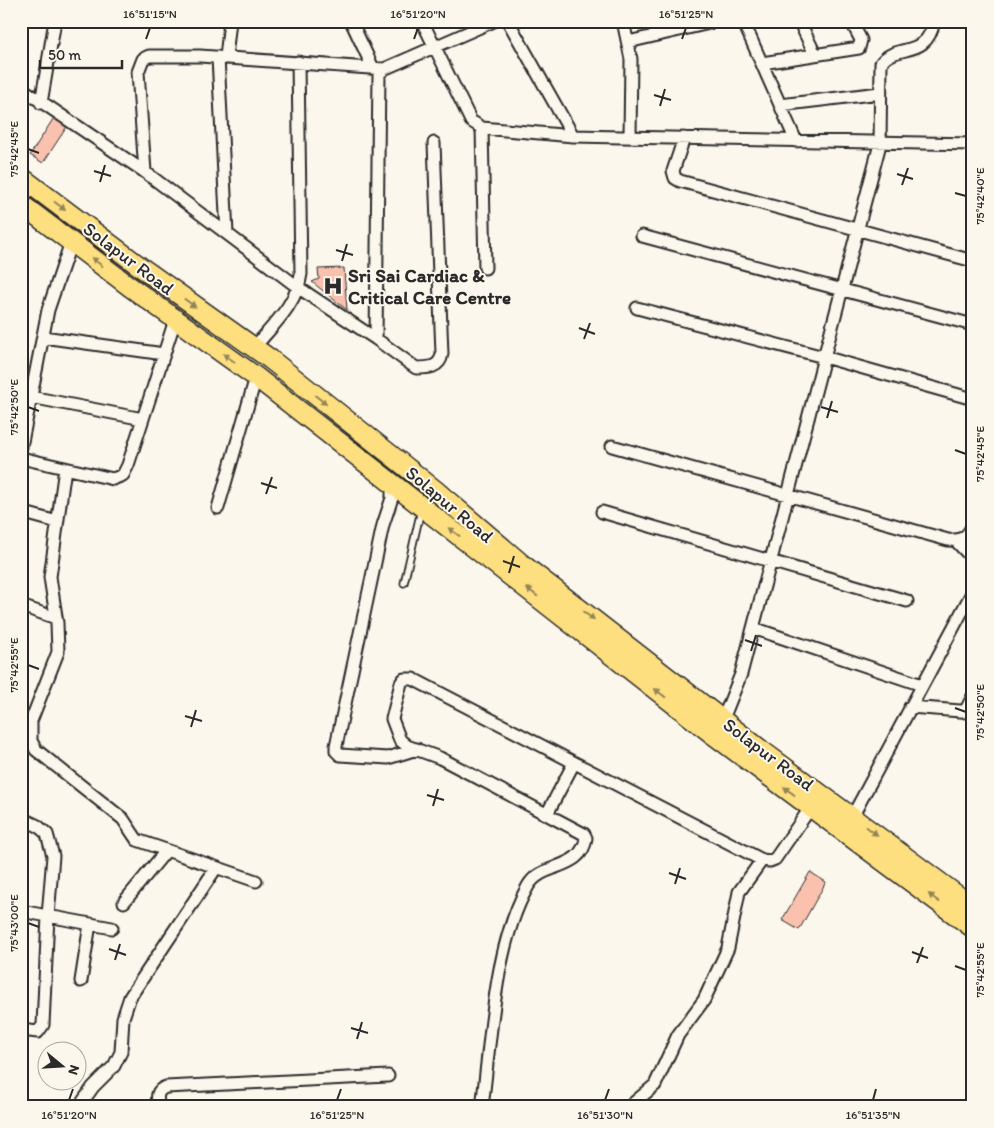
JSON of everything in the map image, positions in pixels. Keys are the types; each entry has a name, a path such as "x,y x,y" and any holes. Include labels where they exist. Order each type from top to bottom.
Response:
{"main road":[{"name":"Solapur Road","path":"21,176 270,359 413,473 498,555 719,727 811,807 973,928"},
{"name":"Solapur Road","path":"21,204 174,320 256,377 421,508 498,555"},
{"name":"Solapur Road","path":"719,727 852,817 973,907"}],"street":[{"path":"41,103 56,21"},
{"path":"227,234 222,57 230,21"},
{"path":"351,21 379,68 377,82 376,339"},
{"path":"422,21 471,121 482,128 573,136 880,144 973,144"},
{"path":"145,172 138,72 143,58 149,56 222,57 379,68 494,21"},
{"path":"508,21 573,136"},
{"path":"623,21 628,42 631,70 630,137"},
{"path":"743,21 796,141"},
{"path":"799,21 815,54"},
{"path":"762,63 859,48 860,40 851,21"},
{"path":"719,727 736,689 753,628 880,144 880,71 885,58 891,54 914,50 924,42 930,33 934,21"},
{"path":"628,42 714,22"},
{"path":"254,349 293,301 299,288 301,274 298,62"},
{"path":"21,88 145,172 299,288 416,368 435,366 441,359 434,143"},
{"path":"780,106 880,93"},
{"path":"482,128 485,268"},
{"path":"684,138 674,171 675,178 680,181 973,261"},
{"path":"642,236 973,324"},
{"path":"21,447 54,289 71,242"},
{"path":"637,308 824,357 973,400"},
{"path":"21,458 114,479 123,475 174,320"},
{"path":"43,337 164,354"},
{"path":"218,508 256,377"},
{"path":"31,396 143,419"},
{"path":"612,446 787,496 956,541 973,559"},
{"path":"64,468 50,577 56,618 58,652 26,725 26,742 123,819 137,840 256,881"},
{"path":"392,485 392,498 383,525 336,751 340,755 380,757 425,752"},
{"path":"21,512 57,522"},
{"path":"602,512 907,601"},
{"path":"956,541 966,537 973,525"},
{"path":"852,817 973,591"},
{"path":"21,606 56,618"},
{"path":"753,628 922,685"},
{"path":"482,1107 501,963 510,925 528,885 535,877 573,861 586,843 584,834 400,740 393,726 392,719 401,683 409,678 444,695 762,860 770,861 775,859 811,807"},
{"path":"910,706 969,712 973,696"},
{"path":"547,814 574,763"},
{"path":"21,818 38,826 47,834 53,856 43,1025 38,1032 21,1030"},
{"path":"124,902 166,851"},
{"path":"630,1107 656,1085 678,1035 704,1000 713,977 726,956 738,892 762,860"},
{"path":"79,1107 94,1087 114,1066 121,1052 125,1008 130,997 216,868"},
{"path":"21,911 112,928"},
{"path":"80,981 90,924"},
{"path":"158,1107 157,1094 166,1087 388,1076"}],"lane":[{"path":"404,583 421,508"}],"building":[{"path":"55,116 68,125 43,163 30,155"},
{"path":"344,268 347,310 312,282 319,279 318,269"},
{"path":"810,872 826,882 799,930 782,920"}],"place":[{"name":"Sri Sai Cardiac & Critical Care Centre","path":"333,286"}]}
